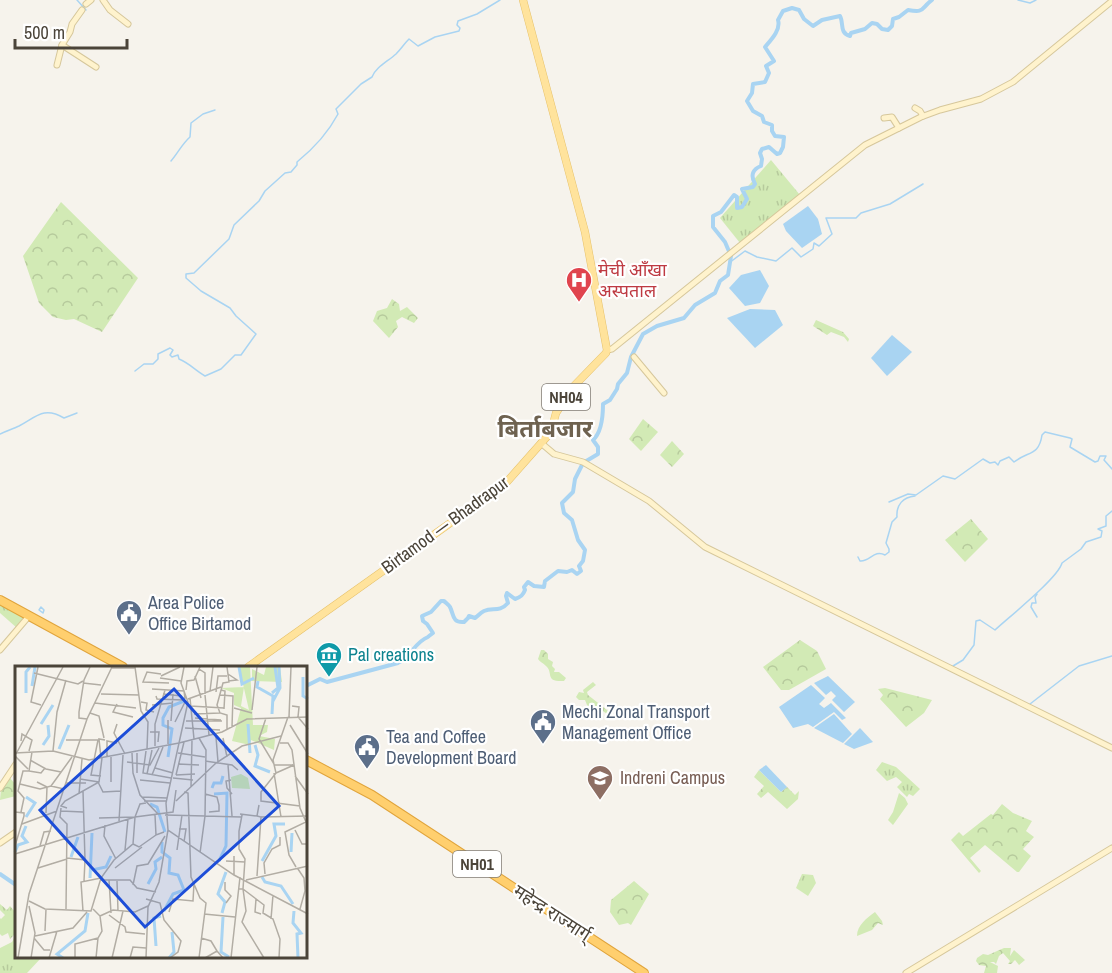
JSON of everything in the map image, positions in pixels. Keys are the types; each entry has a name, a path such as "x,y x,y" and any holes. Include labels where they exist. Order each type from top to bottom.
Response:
{"highway":[{"path":"0,600 117,663"},
{"name":"महेन्द्र राज्मार्ग्","path":"308,761 364,790 644,973"}],"main road":[{"path":"523,0 588,243 608,350"},
{"name":"Birtamod — Bhadrapur","path":"251,666 505,484 542,443 550,432 559,408 608,350"}],"street":[{"path":"103,0 110,10 128,24"},
{"path":"608,350 865,146 923,116 981,99 1015,81 1112,1"},
{"path":"57,65 62,45 82,10"},
{"path":"62,45 96,67"},
{"path":"915,108 923,116"},
{"path":"884,118 892,117 899,128"},
{"path":"634,357 664,393"},
{"path":"542,443 554,454 584,462 649,501 705,547 1112,748"},
{"path":"0,650 29,616"},
{"path":"0,788 15,766"},
{"path":"0,843 15,833"},
{"path":"906,973 1112,848"}],"green space":[{"path":"771,160 800,195 740,243 720,218"},
{"path":"61,202 138,278 102,332 74,319 53,317 39,303 23,256"},
{"path":"392,299 399,304 400,311 407,307 418,318 414,323 402,317 396,321 398,327 389,338 373,321 377,311 387,308"},
{"path":"816,320 843,332 849,339 848,342 844,337 831,332 827,335 813,326"},
{"path":"643,419 658,432 641,451 629,439"},
{"path":"672,441 684,454 672,467 660,455"},
{"path":"971,519 988,539 965,562 945,540"},
{"path":"0,601 26,617 17,628 0,613"},
{"path":"800,640 817,651 826,669 789,690 781,690 763,667"},
{"path":"541,650 548,654 548,659 553,662 554,672 559,672 566,678 564,681 552,679 548,669 538,659"},
{"path":"593,682 596,685 587,692 588,695 612,714 611,716 599,709 595,712 585,700 579,700 576,697 579,692 584,693 583,690"},
{"path":"885,688 932,700 924,713 906,727 880,699 883,695 878,689"},
{"path":"882,762 896,767 920,789 913,796 909,794 907,797 897,787 902,782 896,777 887,781 876,770"},
{"path":"759,770 781,792 787,787 795,795 799,791 798,799 787,809 768,792 761,798 757,794 764,786 754,777"},
{"path":"10,778 15,784 15,796 0,800 1,789"},
{"path":"899,793 908,804 893,825 888,820"},
{"path":"1002,804 1013,813 1032,821 1026,831 1034,837 1023,849 1031,856 1017,872 985,845 970,858 981,871 979,873 951,840 959,832 963,836 991,814 993,815"},
{"path":"802,874 813,875 816,883 808,896 796,888"},
{"path":"634,881 649,894 631,925 628,923 619,925 610,912 611,900"},
{"path":"0,904 7,910 10,906 15,912 15,936 10,939 8,933 2,936 0,934 0,918 5,915 0,910"},
{"path":"875,912 883,925 878,923 872,930 857,936 861,925"},
{"path":"15,936 15,958 41,958 27,973 0,973 0,948 12,942"},
{"path":"1004,948 1011,948 1010,956 1014,950 1025,960 1019,965 1015,960 1008,964 1010,961 1003,953 996,964 990,962 998,966 997,973 984,973 986,966 979,965 977,958"}],"water":[{"path":"808,206 818,219 822,234 802,248 786,231 783,224"},
{"path":"760,270 769,286 760,303 745,306 729,288 741,275"},
{"path":"750,309 775,310 783,325 755,348 727,318"},
{"path":"892,335 912,352 887,376 871,358"},
{"path":"828,676 855,702 844,712 832,700 836,696 831,691 826,695 814,683"},
{"path":"811,685 825,698 819,704 824,708 831,703 846,718 842,720 834,712 813,727 808,724 793,728 779,707"},
{"path":"834,714 852,734 843,743 814,728"},
{"path":"860,728 873,742 854,749 844,744"},
{"path":"766,765 787,787 781,792 759,770"}],"waterway":[{"path":"77,0 86,10"},
{"path":"135,371 144,364 153,364 158,359 158,354 170,348 173,350 170,355 172,357 178,355 179,359 205,376 221,369 235,355 241,355 256,334 230,308 201,291 186,278 186,274 194,273 229,239 234,225 259,201 265,191 285,173 291,172 297,162 315,146 338,114 336,109 361,84 372,77 379,67 396,54 409,39 418,46 435,37 459,31 458,21 477,14 500,0"},
{"path":"468,618 469,616 475,618 487,610 502,608 508,603 507,593 515,599 522,596 528,582 534,586 544,587 545,581 558,571 572,570 577,574 581,571 579,566 583,561 585,550 578,540 572,520 564,513 562,503 573,492 575,479 583,463 598,454 598,447 593,440 600,428 603,404 610,400 627,373 631,357 643,334 657,326 684,318 695,305 715,293 720,281 728,275 731,256 725,242 713,227 713,216 721,212 734,195 737,197 737,208 742,207 747,199 742,189 753,187 755,184 753,175 754,171 761,166 762,149 769,147 777,154 783,147 784,137 775,136 772,125 764,122 762,116 753,111 747,101 752,93 753,84 765,82 769,73 766,66 774,61 765,47 777,31 778,20 783,11 792,8 799,10 804,19 813,26 822,20 840,16 844,33 850,36 851,33 865,29 872,23 888,30 892,26 893,19 908,10 920,11 932,0"},
{"path":"1018,0 1030,3 1036,0"},
{"path":"171,161 190,137 191,123 203,114 215,110"},
{"path":"729,263 745,251 757,257 776,261 792,248 801,257 813,249 814,243 819,246 832,234 826,218 856,218 861,213 890,204 923,184"},
{"path":"0,434 40,414 51,413 64,418 77,413"},
{"path":"889,502 908,494 916,495 943,476 955,479 983,459 998,465 1000,461 1009,457 1014,462 1036,450 1045,432 1072,439 1070,447 1095,462 1100,456 1106,456 1104,460 1112,469"},
{"path":"858,557 860,561 863,561 889,552 886,543 892,522 897,517 899,505 907,498 915,496"},
{"path":"953,666 963,660 974,645 976,621 980,620 995,630 1043,587 1059,570 1062,563 1081,549 1086,542 1101,537 1102,531 1098,529 1106,526 1106,516 1112,511"},
{"path":"1037,594 1036,603 1032,603 1031,607 1037,617"},
{"path":"429,636 433,633 423,621 422,616 431,612 441,601 450,606 457,621 464,622 467,619"},
{"path":"41,607 44,610 43,613 39,610 41,607"},
{"path":"400,662 428,637"},
{"path":"1030,704 1079,666 1112,656"},
{"path":"308,685 320,679 327,682 398,663"},
{"path":"0,874 15,884"}],"place":[{"name":"मेची आँखा अस्पताल","path":"579,303"},
{"name":"Area Police Office Birtamod","path":"129,636"},
{"name":"Pal creations","path":"329,678"},
{"name":"Mechi Zonal Transport Management Office","path":"543,745"},
{"name":"Tea and Coffee Development Board","path":"367,770"},
{"name":"Indreni Campus","path":"600,801"}],"district":[{"name":"बिर्ताबजार","path":"545,429"}]}
